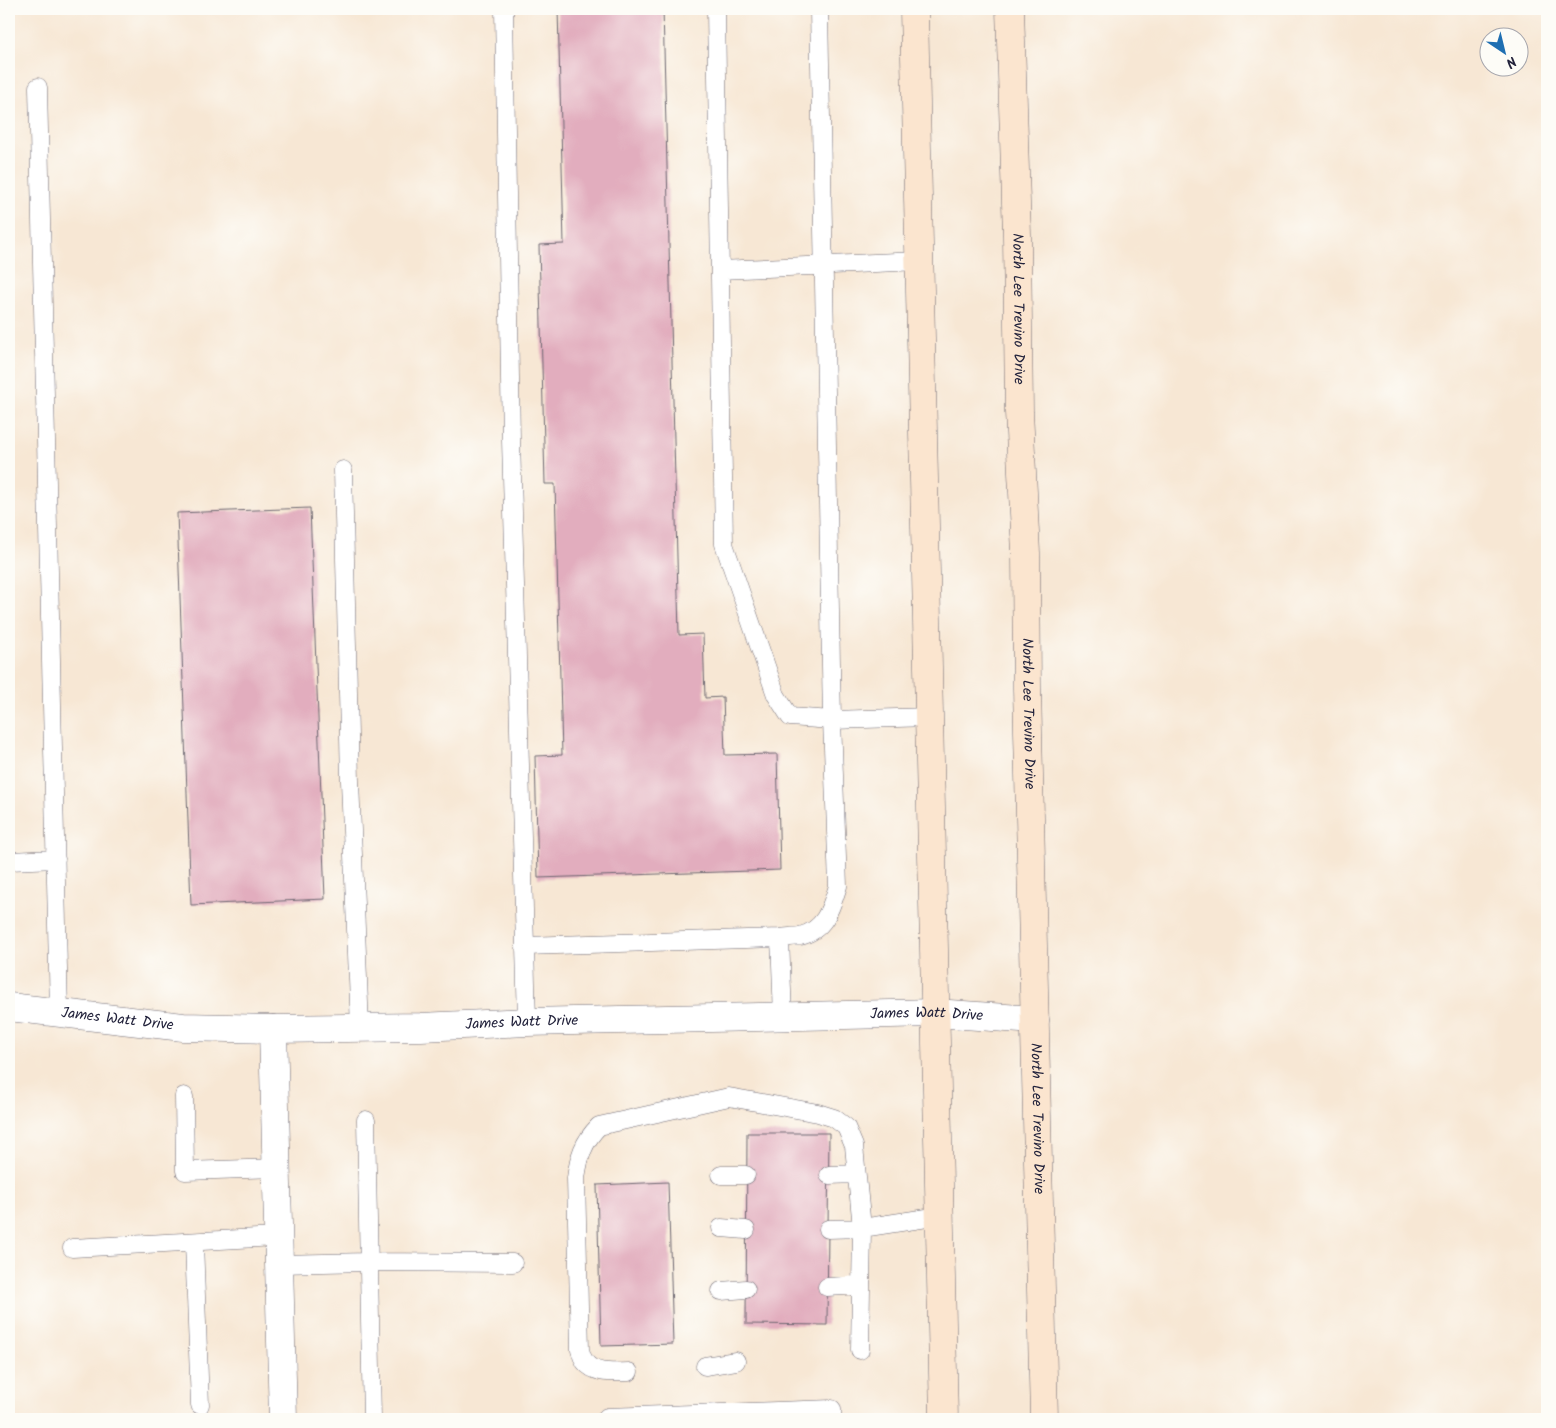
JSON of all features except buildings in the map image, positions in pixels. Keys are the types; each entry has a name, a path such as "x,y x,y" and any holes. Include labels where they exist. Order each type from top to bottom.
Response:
{"main road":[{"path":"914,9 944,1419"},
{"name":"North Lee Trevino Drive","path":"1010,9 1017,235 1019,412 1026,553 1027,688 1044,1419"}],"street":[{"name":"James Watt Drive","path":"9,1007 183,1027 273,1029 421,1027 527,1022 935,1013 1035,1020"},
{"path":"273,1029 283,1419"}],"lane":[{"path":"504,9 511,440 527,1022"},
{"path":"716,9 724,544 776,695 790,717 832,720 929,717"},
{"path":"525,946 800,936 818,927 830,911 838,886 832,720 818,9"},
{"path":"38,86 59,1013"},
{"path":"720,270 920,261"},
{"path":"343,470 350,781 360,1028"},
{"path":"9,861 56,859"},
{"path":"780,938 782,1016"},
{"path":"184,1096 185,1171 276,1168"},
{"path":"629,1372 607,1373 594,1369 585,1362 580,1350 576,1178 579,1157 589,1136 599,1126 729,1097 798,1109 834,1118 846,1127 854,1146 862,1228 860,1350"},
{"path":"366,1120 372,1419"},
{"path":"829,1175 856,1174"},
{"path":"721,1175 746,1175"},
{"path":"828,1229 862,1228 940,1216"},
{"path":"721,1228 746,1230"},
{"path":"72,1248 278,1238"},
{"path":"194,1242 200,1405"},
{"path":"279,1264 368,1262 513,1263"},
{"path":"827,1287 861,1285"},
{"path":"721,1291 746,1289"},
{"path":"705,1366 736,1361"},
{"path":"607,1419 607,1417 832,1409 832,1419"}]}
